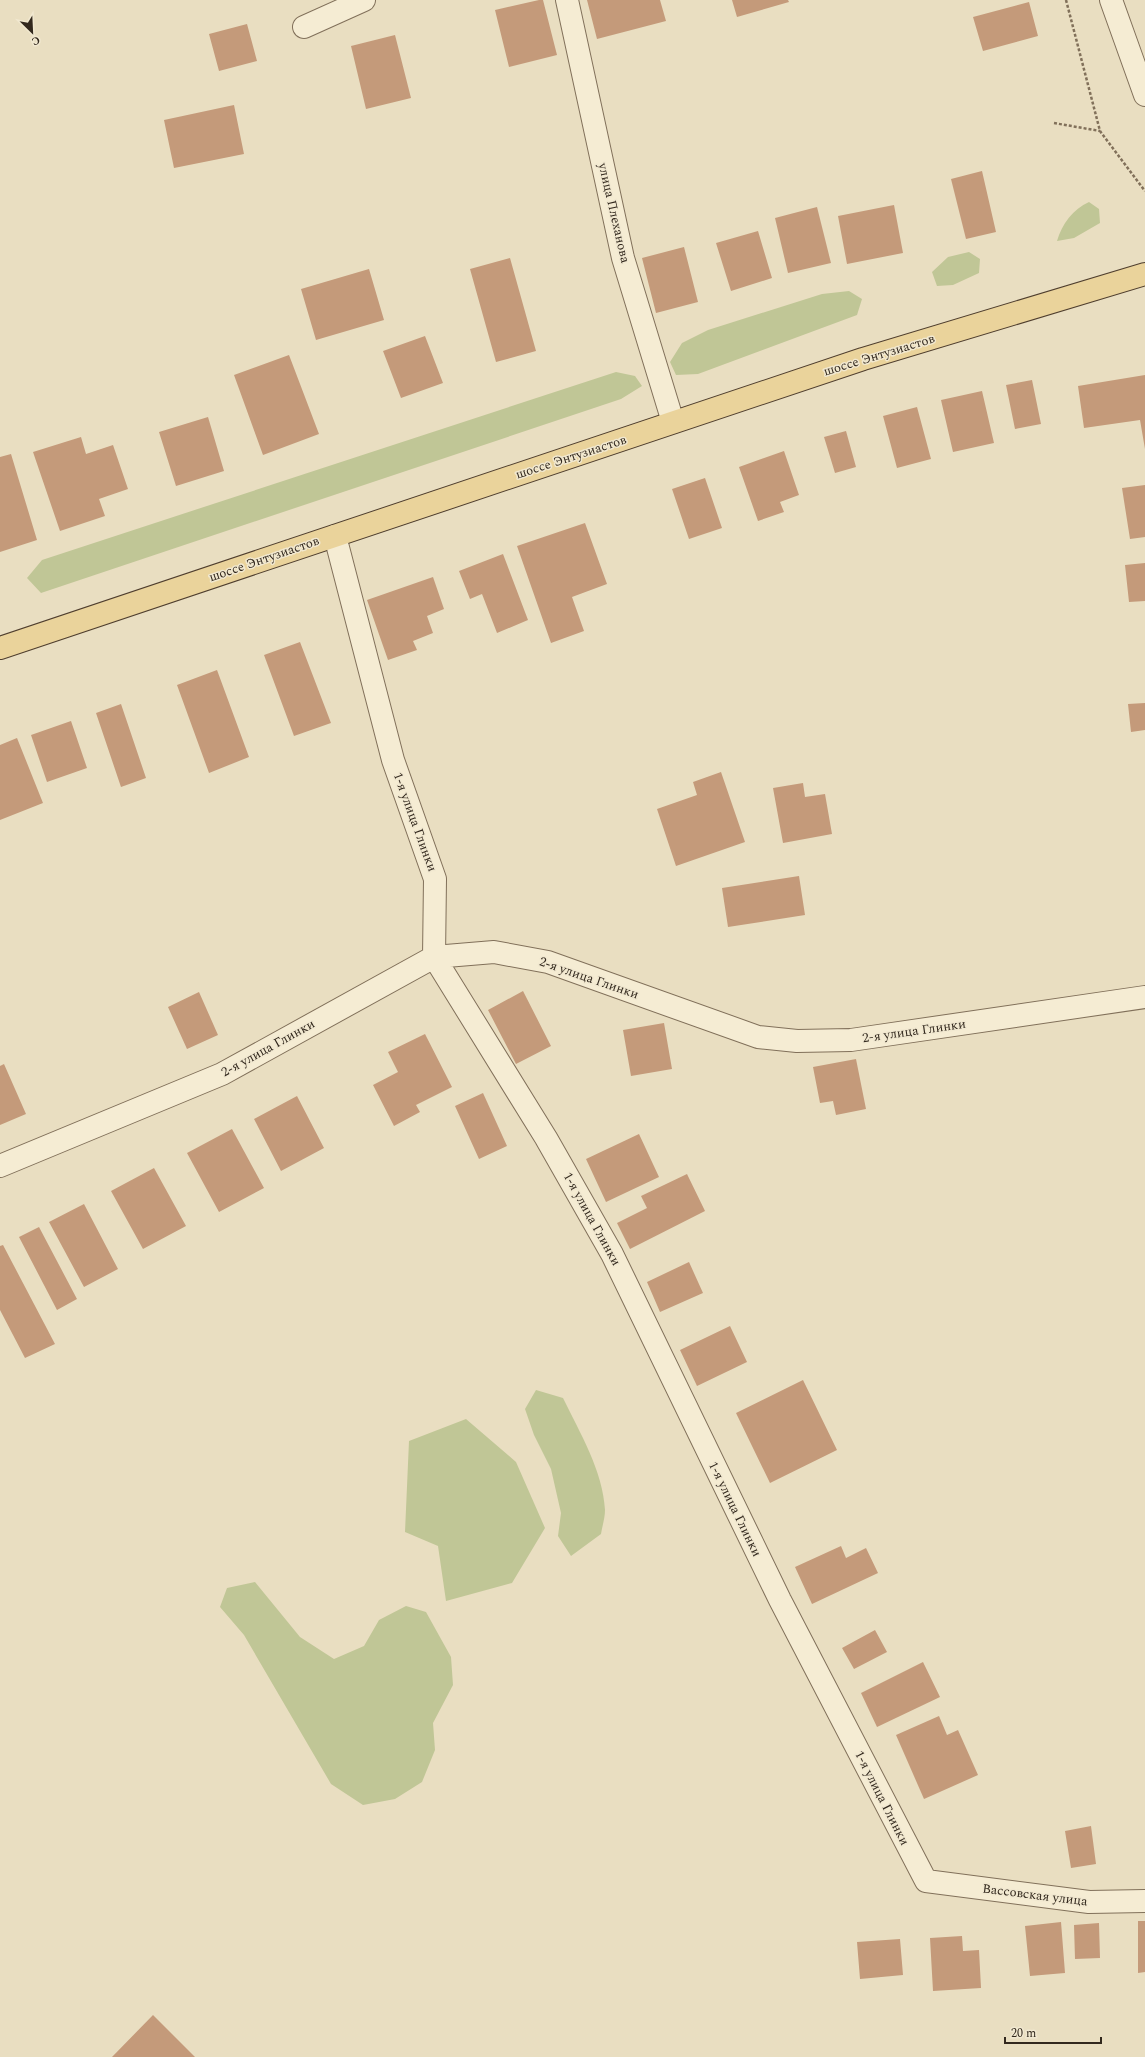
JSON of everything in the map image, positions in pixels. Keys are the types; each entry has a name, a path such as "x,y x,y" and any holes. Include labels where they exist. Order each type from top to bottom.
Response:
{"main road":[{"name":"шоссе Энтузиастов","path":"0,648 863,359 1145,274"}],"street":[{"path":"304,27 364,0"},
{"name":"улица Плеханова","path":"567,0 623,258 673,422"},
{"path":"1111,0 1145,95"},
{"name":"1-я улица Глинки","path":"334,536 392,760 435,879 434,957 546,1138 612,1254 780,1600 926,1881"},
{"name":"2-я улица Глинки","path":"0,1166 222,1074 434,957 494,952 548,962 758,1037 797,1041 851,1040 1145,997"},
{"name":"Вассовская улица","path":"926,1881 1089,1902 1145,1901"}],"path":[{"path":"1066,0 1100,131 1145,191"},
{"path":"1054,123 1100,131"}],"green space":[{"path":"1089,202 1099,209 1100,223 1074,238 1057,241 1065,223 1073,213"},
{"path":"969,252 980,259 979,273 953,285 937,286 932,272 948,257"},
{"path":"849,291 862,299 857,315 698,374 676,375 670,362 682,343 708,330 822,294"},
{"path":"616,372 635,376 642,386 621,399 41,593 27,578 42,560"},
{"path":"536,1390 563,1398 590,1452 603,1495 605,1513 601,1534 571,1556 558,1536 561,1513 551,1469 534,1435 525,1409"},
{"path":"466,1419 516,1462 545,1528 512,1583 446,1601 438,1546 405,1532 409,1441"},
{"path":"255,1582 300,1637 334,1659 364,1646 379,1620 406,1606 426,1612 451,1657 453,1685 433,1723 435,1750 422,1782 395,1799 363,1805 331,1784 244,1635 220,1607 227,1588"}],"building":[{"path":"543,0 557,55 509,67 495,10"},
{"path":"587,0 660,0 666,21 597,39"},
{"path":"732,0 788,0 789,2 737,17"},
{"path":"1029,2 1038,36 983,51 973,17"},
{"path":"247,24 257,61 219,71 209,34"},
{"path":"395,35 411,98 366,109 351,46"},
{"path":"234,105 244,154 174,168 164,120"},
{"path":"982,171 996,232 966,239 951,179"},
{"path":"894,205 903,253 847,264 838,216"},
{"path":"817,207 831,263 788,273 775,218"},
{"path":"758,231 772,278 731,291 716,243"},
{"path":"684,247 698,302 656,313 642,258"},
{"path":"510,258 536,351 496,362 470,269"},
{"path":"369,269 384,320 316,340 301,289"},
{"path":"425,336 443,383 401,398 383,351"},
{"path":"289,355 319,434 263,455 234,375"},
{"path":"1145,375 1145,449 1140,420 1084,428 1078,386"},
{"path":"1032,380 1041,424 1015,429 1006,385"},
{"path":"982,391 994,443 953,452 941,400"},
{"path":"917,407 931,459 897,468 883,416"},
{"path":"208,417 224,471 176,486 159,432"},
{"path":"846,431 856,467 835,473 824,437"},
{"path":"81,437 86,454 113,445 128,489 99,499 105,516 60,531 33,452"},
{"path":"784,451 799,495 780,502 784,512 758,521 739,467"},
{"path":"11,454 37,540 0,552 0,457"},
{"path":"705,478 722,528 689,539 672,489"},
{"path":"1145,485 1145,537 1130,539 1122,488"},
{"path":"585,523 607,584 572,597 584,631 551,643 517,546"},
{"path":"503,554 528,620 497,633 482,594 470,599 459,571"},
{"path":"1145,563 1145,601 1129,602 1125,565"},
{"path":"433,577 444,609 427,616 433,633 413,641 417,650 388,660 367,600"},
{"path":"300,642 331,723 294,736 264,655"},
{"path":"217,670 249,757 209,773 177,685"},
{"path":"1145,703 1145,730 1131,732 1128,704"},
{"path":"121,704 146,778 121,787 96,713"},
{"path":"71,721 87,768 47,782 31,735"},
{"path":"17,738 43,803 0,820 0,745"},
{"path":"721,772 745,842 676,866 657,809 697,795 693,782"},
{"path":"803,783 805,797 825,794 832,834 783,843 773,788"},
{"path":"799,876 805,915 728,927 722,888"},
{"path":"523,991 551,1046 516,1064 488,1010"},
{"path":"199,992 218,1035 187,1049 168,1007"},
{"path":"664,1023 672,1069 631,1076 623,1030"},
{"path":"425,1034 452,1087 416,1105 420,1112 394,1126 373,1085 398,1072 388,1052"},
{"path":"856,1059 866,1109 836,1115 833,1101 820,1103 813,1067"},
{"path":"4,1064 26,1114 0,1125 0,1066"},
{"path":"483,1093 507,1146 479,1159 455,1106"},
{"path":"297,1096 324,1148 281,1171 254,1119"},
{"path":"232,1129 264,1188 219,1212 187,1153"},
{"path":"639,1134 659,1177 606,1202 586,1159"},
{"path":"154,1168 186,1226 143,1249 111,1191"},
{"path":"687,1174 705,1211 630,1249 617,1223 647,1208 641,1196"},
{"path":"84,1204 118,1269 84,1287 49,1222"},
{"path":"39,1227 77,1299 57,1310 19,1237"},
{"path":"3,1245 55,1344 25,1358 0,1310 0,1246"},
{"path":"689,1262 703,1293 660,1312 647,1282"},
{"path":"730,1326 747,1362 697,1386 680,1350"},
{"path":"803,1380 837,1450 770,1483 736,1413"},
{"path":"841,1546 846,1558 866,1548 878,1573 812,1604 795,1567"},
{"path":"875,1630 887,1652 854,1669 842,1648"},
{"path":"923,1662 940,1697 877,1727 861,1693"},
{"path":"939,1716 947,1735 958,1730 978,1775 924,1799 896,1735"},
{"path":"1091,1826 1096,1864 1071,1868 1065,1831"},
{"path":"1138,1921 1145,1921 1145,1972 1138,1973"},
{"path":"1061,1922 1065,1973 1030,1976 1025,1926"},
{"path":"1099,1923 1100,1958 1075,1959 1074,1925"},
{"path":"962,1936 963,1951 979,1950 981,1988 933,1991 930,1938"},
{"path":"900,1939 903,1975 860,1979 857,1942"},
{"path":"153,2015 195,2057 112,2057"}]}
